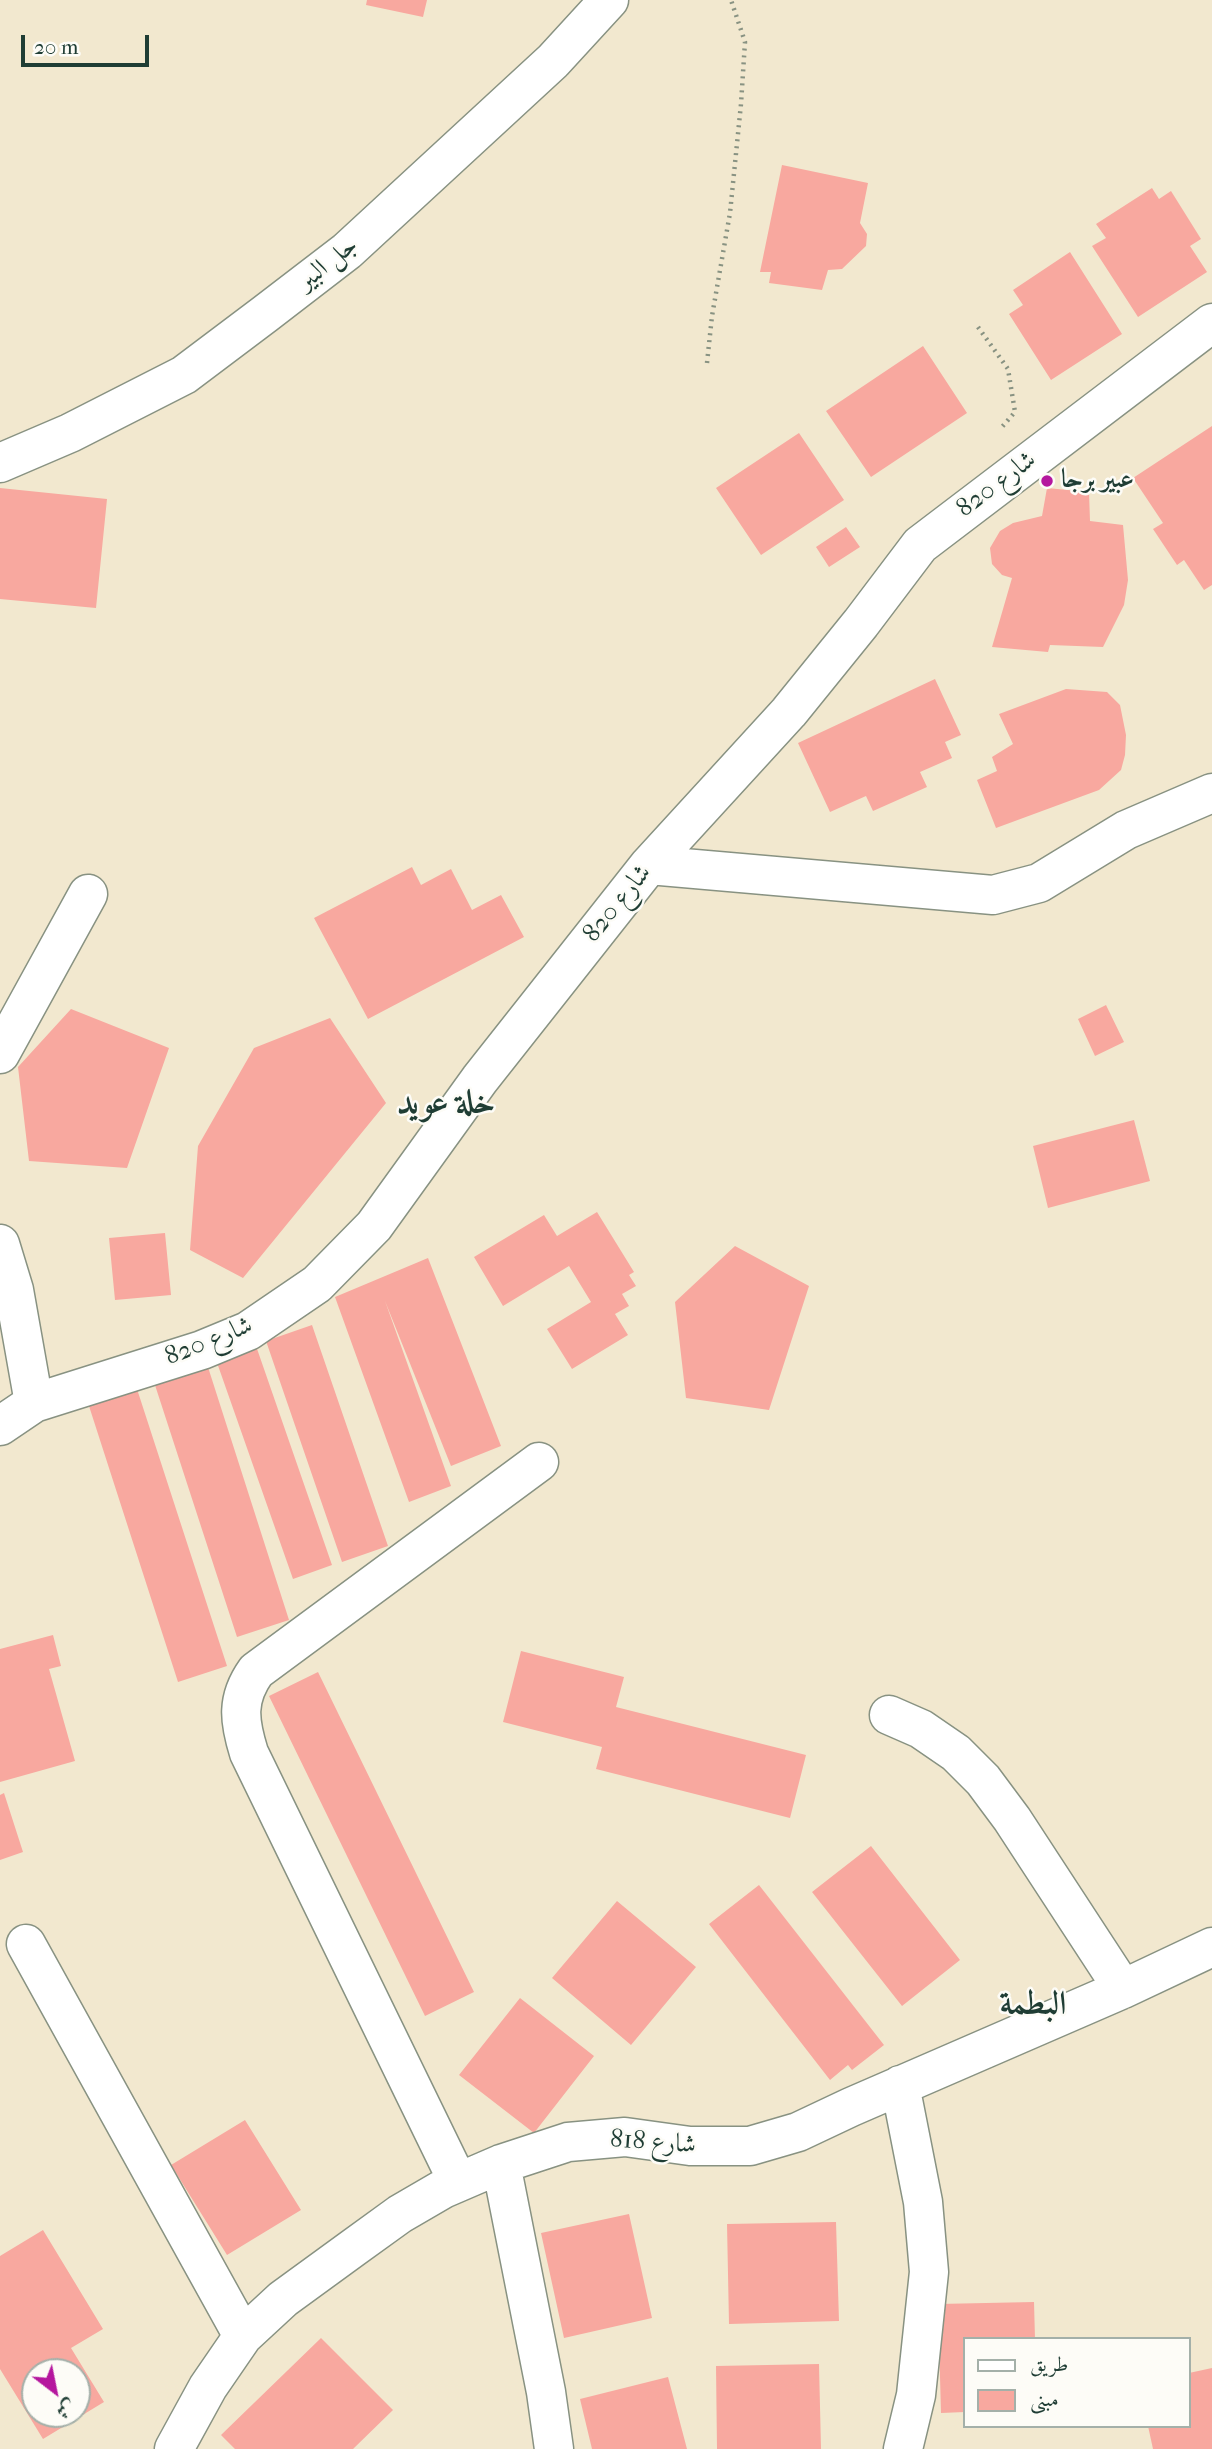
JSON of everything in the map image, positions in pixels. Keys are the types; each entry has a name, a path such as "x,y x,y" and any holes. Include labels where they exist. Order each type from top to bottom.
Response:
{"street":[{"name":"جل البير","path":"0,463 70,433 184,375 265,314 367,233 554,61 609,0"},
{"name":"شارع 820","path":"0,1426 34,1403 202,1350 248,1331 317,1284 374,1226 480,1079 649,864 789,712 920,545 1002,481 1210,328"},
{"path":"649,864 993,895 1039,883 1126,830 1212,793"},
{"path":"0,1054 88,894"},
{"path":"0,1244 14,1290 34,1403"},
{"path":"458,2182 249,1753 242,1730 241,1707 245,1687 256,1671 539,1462"},
{"path":"890,1714 921,1729 956,1753 983,1780 1012,1819 1123,1989"},
{"path":"26,1944 243,2336"},
{"name":"شارع 818","path":"174,2449 208,2387 243,2336 284,2299 362,2241 400,2214 458,2182 568,2141 625,2137 690,2146 750,2146 798,2132 1212,1947"},
{"path":"900,2085 923,2202 929,2272 916,2395 903,2449"},
{"path":"501,2164 546,2392 554,2449"}],"path":[{"path":"707,363 712,316 730,213 741,104 744,42 732,0"},
{"path":"978,327 1007,369 1015,412 988,444 1002,481"}],"building":[{"path":"367,0 427,0 423,17 366,5"},
{"path":"782,165 868,183 860,223 867,234 866,246 842,269 828,270 822,290 769,283 771,272 760,272"},
{"path":"1152,188 1159,199 1171,191 1201,239 1190,246 1207,272 1138,317 1092,246 1106,238 1096,224"},
{"path":"1070,252 1122,334 1051,380 1009,314 1023,305 1013,290"},
{"path":"923,346 967,413 871,477 826,411"},
{"path":"1212,426 1212,585 1204,590 1184,560 1177,565 1153,529 1163,523 1133,478"},
{"path":"799,433 844,500 761,555 716,488"},
{"path":"0,488 107,499 96,608 0,599"},
{"path":"1047,488 1089,492 1090,521 1123,525 1128,580 1124,605 1103,647 1050,645 1048,652 992,647 1012,578 1002,575 992,564 990,548 1000,531 1013,523 1042,516"},
{"path":"846,527 860,547 829,567 816,547"},
{"path":"935,679 961,735 945,742 952,758 920,772 927,787 873,811 866,796 830,812 798,743"},
{"path":"1066,689 1107,692 1120,705 1126,735 1121,770 1099,790 996,828 977,780 997,771 992,757 1013,744 999,714"},
{"path":"412,867 421,885 451,869 472,910 501,895 524,937 368,1019 314,918"},
{"path":"1106,1005 1124,1042 1095,1056 1078,1019"},
{"path":"71,1009 169,1048 127,1168 29,1161 18,1067"},
{"path":"330,1018 386,1103 243,1278 190,1250 198,1146 254,1048"},
{"path":"1134,1120 1150,1181 1048,1208 1033,1146"},
{"path":"597,1212 634,1272 629,1275 636,1286 622,1294 629,1306 615,1314 628,1335 572,1369 547,1329 591,1302 569,1266 503,1306 474,1257 544,1215 557,1236"},
{"path":"165,1233 171,1295 115,1300 109,1238"},
{"path":"735,1246 809,1286 769,1410 686,1398 675,1302"},
{"path":"428,1258 501,1446 451,1466 385,1301 451,1486 409,1502 335,1297"},
{"path":"312,1325 388,1546 342,1562 266,1341"},
{"path":"255,1343 332,1565 293,1579 215,1357"},
{"path":"207,1364 289,1620 237,1637 154,1382"},
{"path":"137,1389 227,1666 178,1682 89,1406"},
{"path":"53,1635 61,1666 49,1669 75,1761 0,1782 0,1649"},
{"path":"521,1651 624,1677 616,1707 806,1755 790,1818 596,1769 602,1747 503,1722"},
{"path":"318,1672 474,1992 425,2016 269,1696"},
{"path":"4,1793 23,1852 0,1860 0,1795"},
{"path":"871,1846 960,1960 902,2006 812,1892"},
{"path":"759,1885 884,2045 852,2070 848,2065 830,2080 709,1924"},
{"path":"617,1901 696,1967 631,2045 552,1978"},
{"path":"520,1998 594,2056 534,2133 459,2075"},
{"path":"245,2120 301,2210 227,2255 171,2165"},
{"path":"629,2214 652,2318 564,2338 541,2233"},
{"path":"836,2222 839,2321 729,2324 727,2224"},
{"path":"43,2230 103,2329 71,2348 77,2358 21,2358 21,2403 0,2369 0,2256"},
{"path":"1034,2302 1035,2337 964,2337 964,2412 941,2413 938,2304"},
{"path":"321,2338 393,2410 353,2449 235,2449 221,2435"},
{"path":"819,2364 821,2449 717,2449 716,2366"},
{"path":"1212,2368 1212,2449 1153,2449 1148,2428 1191,2428 1191,2373"},
{"path":"668,2377 687,2449 592,2449 580,2399"},
{"path":"91,2381 104,2402 91,2410"},
{"path":"36,2428 61,2428 43,2439"}],"place":[{"name":"عبير برجا","path":"1047,481"}],"district":[{"name":"خلة عويد","path":"446,1105"},
{"name":"البطمة","path":"1033,2006"}]}
